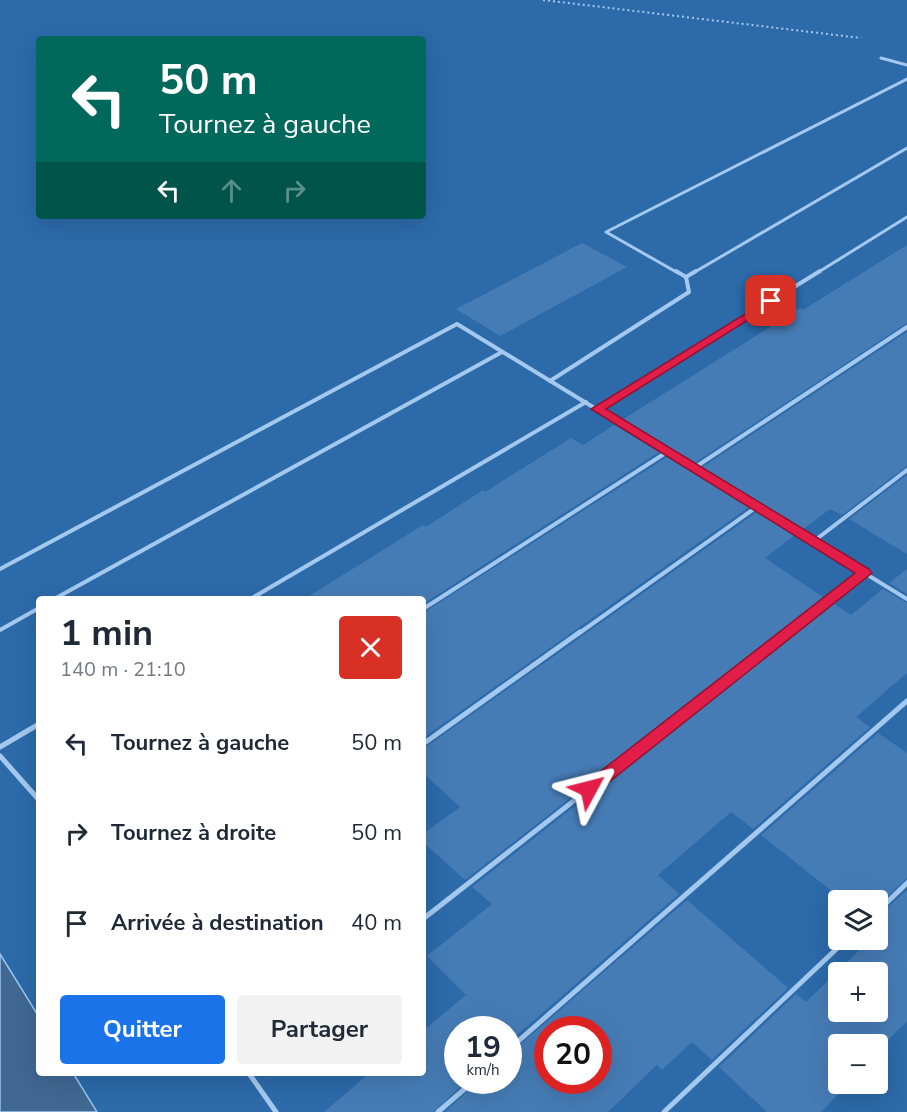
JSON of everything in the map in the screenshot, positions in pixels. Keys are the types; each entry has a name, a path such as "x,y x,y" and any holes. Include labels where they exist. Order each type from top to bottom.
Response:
{"lane":[{"path":"881,58 907,65"},
{"path":"550,381 689,292 686,277 606,232 907,79"},
{"path":"686,277 907,148"},
{"path":"597,409 907,217"},
{"path":"0,569 457,324 907,599"},
{"path":"694,468 907,327"},
{"path":"60,596 502,352"},
{"path":"255,596 586,402"},
{"path":"426,607 667,452"},
{"path":"814,541 907,470"},
{"path":"426,742 758,506"},
{"path":"426,917 865,573"},
{"path":"0,630 36,610"},
{"path":"522,1038 907,701"},
{"path":"0,747 36,726"},
{"path":"0,756 36,797"},
{"path":"888,901 907,883"},
{"path":"664,1112 836,950"},
{"path":"251,1076 276,1112"},
{"path":"438,1112 459,1094"}],"path":[{"path":"543,0 864,38"}],"shaded area":[{"path":"0,0 907,0 907,1112 97,1112 75,1076 426,1076 426,596 36,596 36,1012 0,954"},
{"path":"0,954 36,1012 36,1076 75,1076 97,1112 0,1112"}],"building":[{"path":"582,243 627,267 500,336 456,309"},
{"path":"907,245 907,323 693,464 622,420 800,308 803,310"},
{"path":"907,332 907,466 842,515 830,509 802,530 701,468"},
{"path":"614,425 659,452 426,602 426,596 309,596 423,525 426,527 571,438 583,445"},
{"path":"667,457 749,507 426,736 426,611"},
{"path":"907,475 907,554 849,519"},
{"path":"757,512 795,535 765,558 826,599 465,880 426,845 426,832 460,807 426,776 426,747"},
{"path":"907,569 907,594 889,583"},
{"path":"883,589 907,603 907,673 856,717 870,727 753,829 731,812 658,875 679,894 539,1016 534,1016 534,1020 522,1031 522,1016 444,1016 444,1094 453,1094 433,1112 324,1112 366,1076 426,1076 426,1028 466,995 427,956 492,904 472,887 833,603 851,615"},
{"path":"878,733 907,753 907,878 888,896 888,890 830,890 761,835"},
{"path":"907,890 907,1021 888,1040 888,1034 828,1034 828,1094 838,1094 821,1112 767,1112 719,1067 796,994 806,1002 828,981 828,1022 888,1022 888,962 847,962 860,950 888,950 888,907"},
{"path":"687,900 788,988 712,1060 692,1042 662,1070 657,1065 608,1112 445,1112 465,1094 522,1094 522,1043 534,1032 534,1094 612,1094 612,1016 553,1016"}],"route":[{"path":"589,789 865,573 597,409 771,301"}]}
